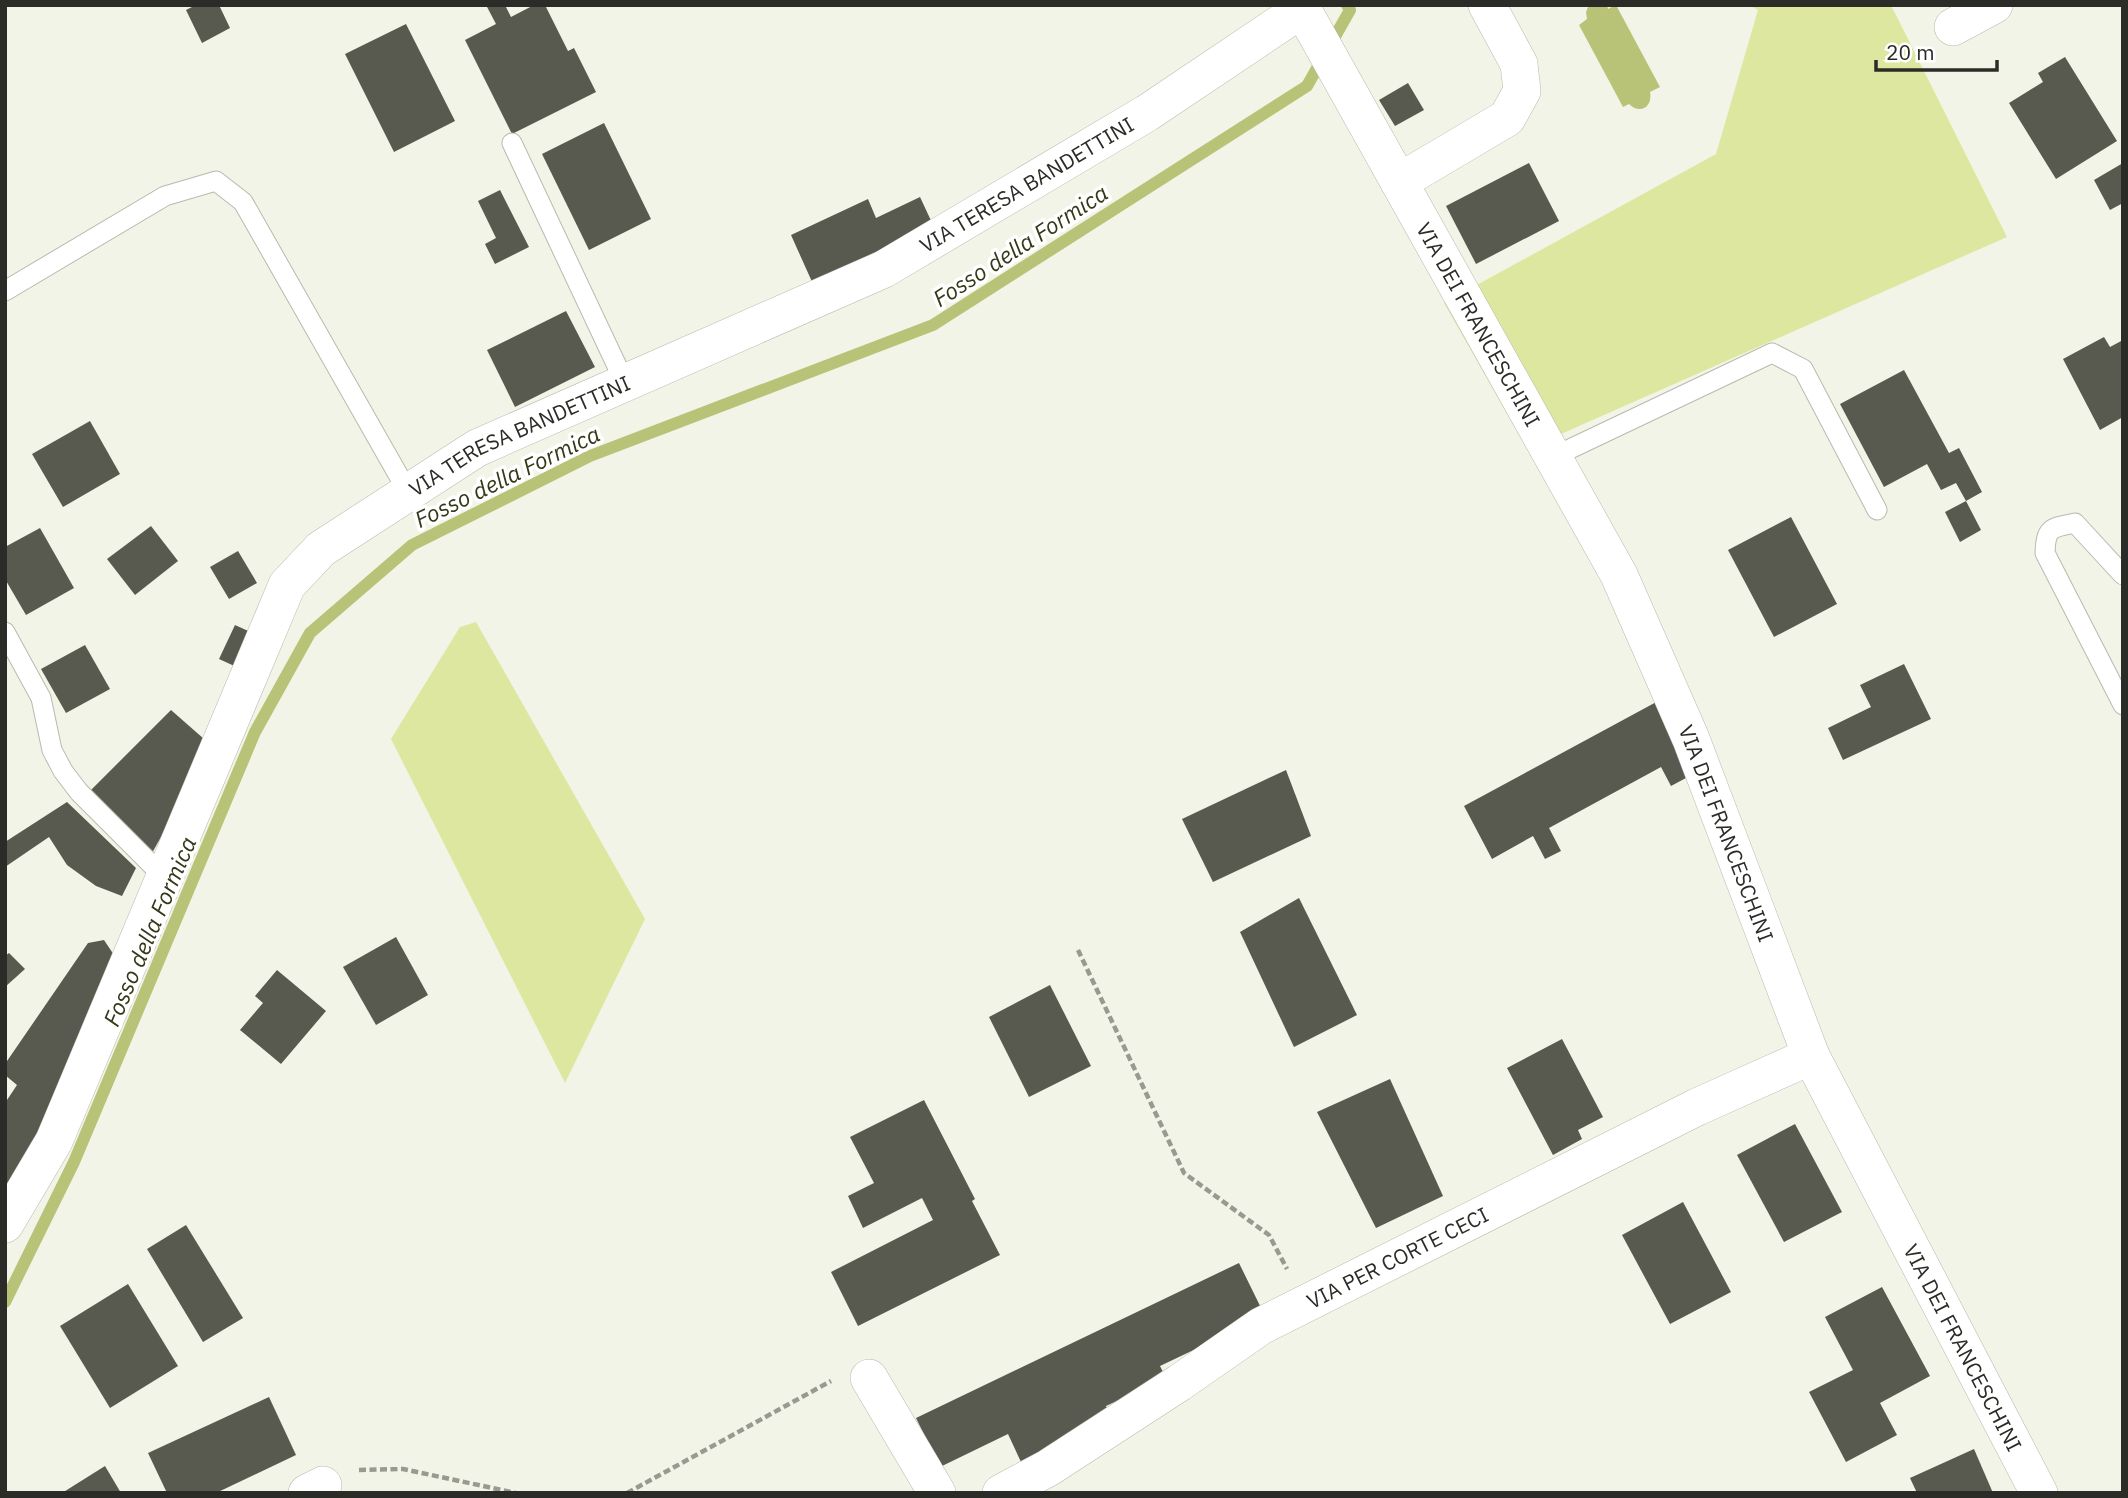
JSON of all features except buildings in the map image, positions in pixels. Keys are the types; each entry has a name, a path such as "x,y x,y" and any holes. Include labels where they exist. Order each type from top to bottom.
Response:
{"street":[{"path":"1953,27 1994,5"},
{"name":"VIA DEI FRANCESCHINI","path":"1301,7 1619,575 1690,739 1811,1056 2039,1493"},
{"name":"VIA TERESA BANDETTINI","path":"5,1224 54,1141 287,585 321,550 477,448 884,269 1147,113 1301,7"},
{"path":"1399,182 1507,118 1522,91 1519,64 1499,9"},
{"name":"VIA PER CORTE CECI","path":"1001,1493 1048,1468 1261,1326 1697,1107 1811,1056"},
{"path":"869,1378 937,1493"}],"lane":[{"path":"512,143 625,383"},
{"path":"5,291 165,196 216,181 243,202 408,492"},
{"path":"1553,457 1772,353 1803,369 1877,510"},
{"path":"2123,575 2075,523 2052,528 2046,536 2045,552 2123,705"},
{"path":"5,632 41,698 52,750 64,771 79,792 164,877"}],"path":[{"path":"1078,950 1184,1173 1269,1235 1305,1303"},
{"path":"627,1493 842,1375 869,1378"},
{"path":"315,1489 356,1470 403,1469 516,1493"}],"shaded area":[{"path":"1589,5 1607,5 1608,9 1616,5 1660,87 1650,92 1650,102 1645,108 1637,109 1629,104 1623,107 1579,25 1587,19"},
{"path":"1749,5 1891,5 2007,237 1527,449 1444,303 1716,154 1758,10"},
{"path":"476,622 645,919 565,1083 391,739 460,627"}],"waterway":[{"name":"Fosso della Formica","path":"5,1302 74,1162 255,732 310,633 412,545 590,456 933,325 1307,86 1350,10 1347,5"}]}
